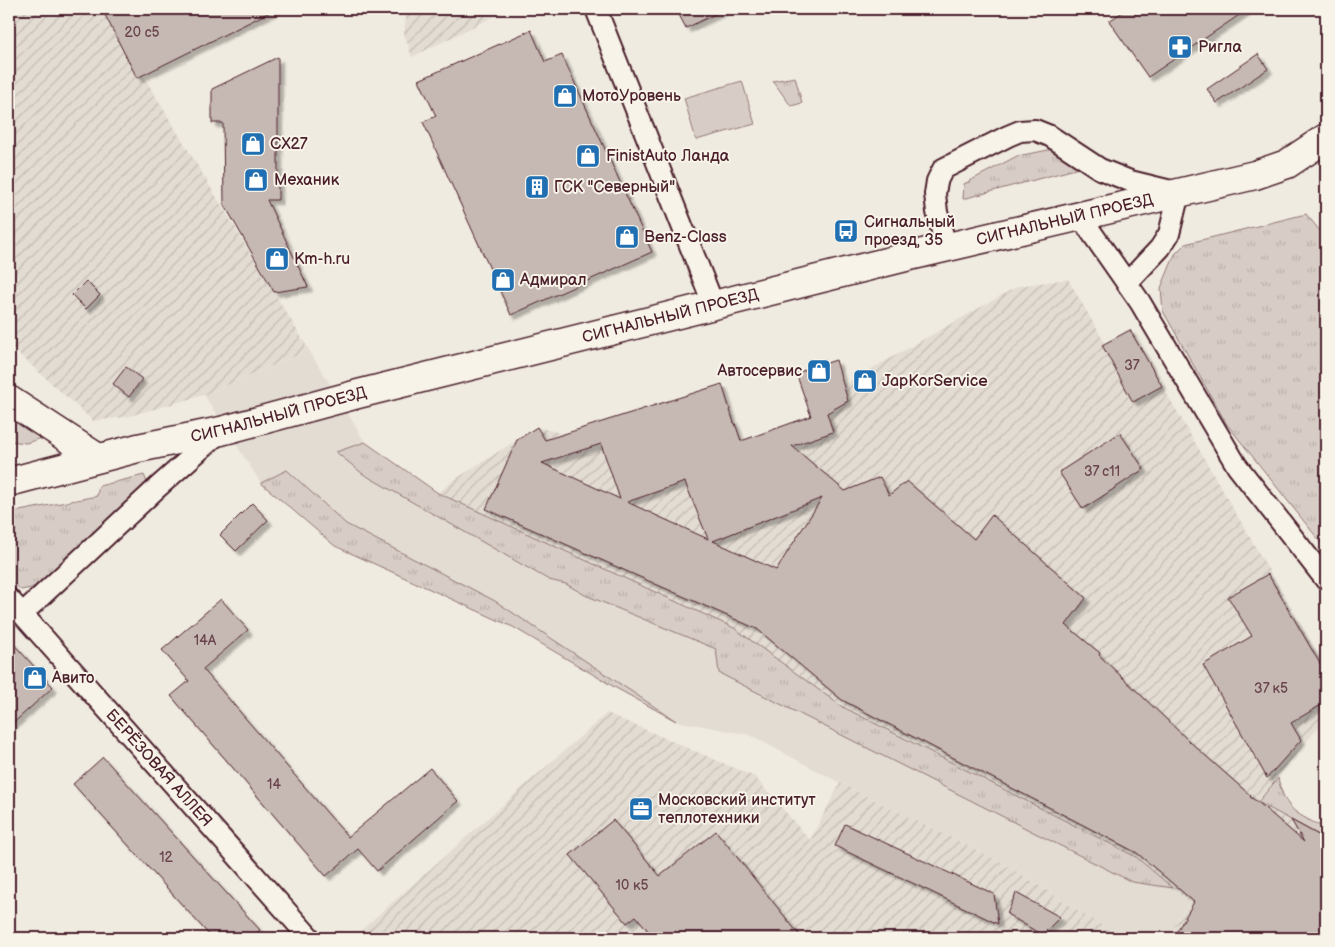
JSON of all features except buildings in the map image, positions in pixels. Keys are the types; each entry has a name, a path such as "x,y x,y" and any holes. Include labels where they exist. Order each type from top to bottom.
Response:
{"main road":[{"name":"СИГНАЛЬНЫЙ ПРОЕЗД","path":"9,482 164,442 221,431 358,394 946,247 1256,175 1287,164 1326,138"},
{"path":"9,400 98,458"}],"street":[{"path":"596,9 714,306"},
{"path":"946,247 936,212 935,194 937,181 943,169 1008,136 1020,131 1035,130 1050,136 1100,169 1130,181 1179,193 1169,234 1160,248 1127,283"},
{"path":"1080,216 1127,283 1237,466 1326,580"},
{"path":"22,614 221,431"},
{"name":"БЕРЁЗОВАЯ АЛЛЕЯ","path":"9,599 310,938"}],"shaded area":[{"path":"9,9 103,9 309,350 204,395 126,417 93,421 9,345"},
{"path":"407,9 509,9 412,57 404,34"},
{"path":"1068,279 1105,343 1130,330 1326,669 1326,718 1258,801 1326,839 1326,938 1167,938 1189,902 1136,857 841,706 734,628 438,493 454,480 537,427 564,434 722,384 742,440 826,411 843,385 1018,286"},
{"path":"309,350 365,442 438,493 734,628 841,706 1136,857 1189,902 1167,938 1122,938 1005,864 840,783 750,735 676,721 513,627 335,546 261,483 204,395"},
{"name":"Московский институт теплотехники","path":"607,713 755,777 810,840 840,783 1005,864 1122,938 352,938"}],"green space":[{"path":"795,77 802,103 791,106 773,81"},
{"path":"742,81 755,124 696,140 684,98"},
{"path":"1054,149 1079,168 963,199 964,184 1017,156"},
{"path":"1306,214 1326,238 1326,549 1226,423 1163,311 1161,288 1175,254 1185,244"},
{"path":"9,415 42,438 26,443 9,441"},
{"path":"365,442 438,493 734,628 841,706 1136,857 1173,888 1132,882 719,673 716,649 585,595 566,584 549,580 363,474 336,452"},
{"path":"287,470 346,524 495,601 676,721 513,627 335,546 261,483"},
{"path":"144,475 147,482 40,583 31,588 21,590 9,579 9,513 97,496 99,486"},
{"path":"1278,778 1281,790 1289,805 1300,815 1326,829 1326,839 1258,802"}],"place":[{"name":"Ригла","path":"1180,47"},
{"name":"МотоУровень","path":"565,96"},
{"name":"CX27","path":"253,144"},
{"name":"FinistAuto Ланда","path":"588,156"},
{"name":"Механик","path":"256,180"},
{"name":"ГСК \"Северный\"","path":"537,187"},
{"name":"Сигнальный проезд, 35","path":"846,231"},
{"name":"Benz-Class","path":"627,237"},
{"name":"Km-h.ru","path":"277,259"},
{"name":"Адмирал","path":"503,280"},
{"name":"Автосервис","path":"819,371"},
{"name":"JapKorService","path":"865,381"},
{"name":"Авито","path":"35,678"},
{"name":"Московский институт теплотехники","path":"641,809"}]}
